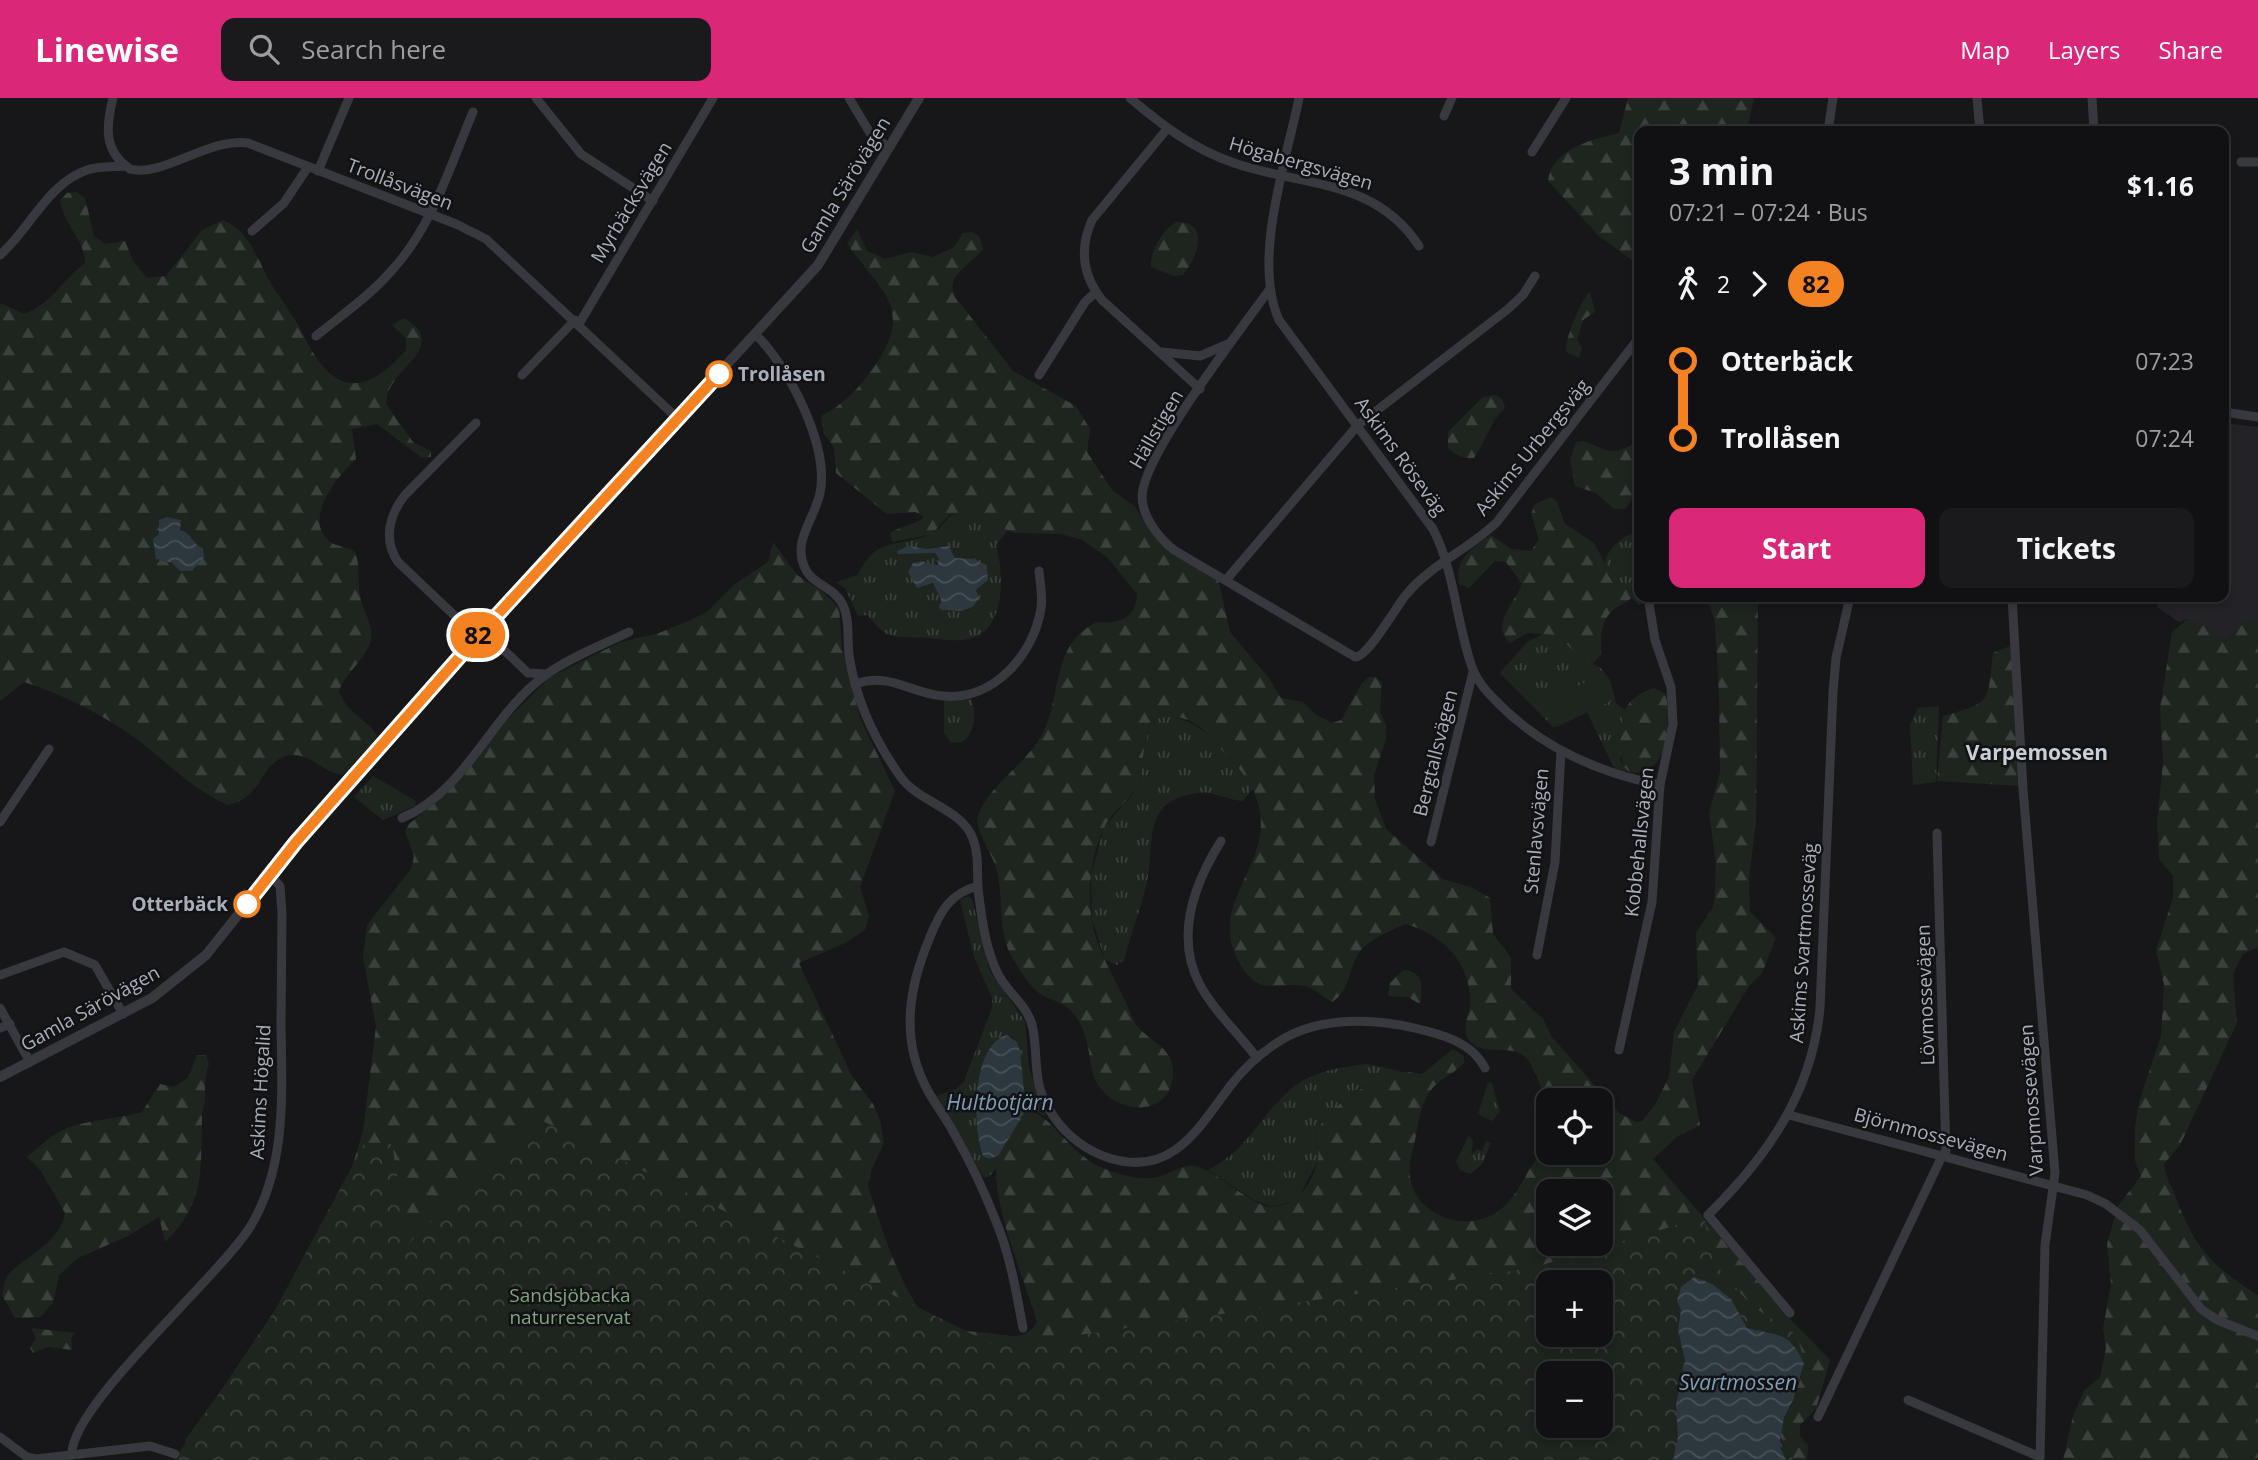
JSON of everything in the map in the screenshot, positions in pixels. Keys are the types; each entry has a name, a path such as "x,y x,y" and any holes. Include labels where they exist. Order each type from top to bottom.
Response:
{"street":[{"path":"113,98 108,119 108,142 115,156 125,166"},
{"path":"318,171 349,98"},
{"path":"536,98 579,152 653,201"},
{"name":"Myrbäcksvägen","path":"522,375 577,322 653,201 713,98"},
{"path":"849,98 870,133 887,147"},
{"name":"Gamla Särövägen","path":"0,1077 152,998 206,955 270,876 480,634 825,255 887,147 919,98"},
{"name":"Högabergsvägen","path":"1130,98 1167,129 1214,155 1367,198 1396,218 1419,246"},
{"name":"Askims Röseväg","path":"1299,98 1268,252 1269,290 1273,307 1287,334 1358,425 1426,519 1445,558 1473,673 1508,713 1561,751 1613,773 1660,785"},
{"path":"1444,116 1452,98"},
{"path":"1532,152 1566,98"},
{"path":"1829,126 1833,98"},
{"path":"1977,98 1980,126"},
{"path":"2092,98 2094,126"},
{"path":"316,335 386,278 413,244 430,214 473,112"},
{"path":"1167,129 1108,199 1087,230 1085,266 1096,292 1114,312 1200,389"},
{"name":"Trollåsvägen","path":"0,255 56,190 71,178 91,169 125,166 141,171 215,146 241,141 430,214 488,240 676,417"},
{"path":"2241,162 2258,162"},
{"path":"252,230 284,203 308,167"},
{"path":"1226,580 1358,425 1508,309 1523,295 1535,276"},
{"name":"Hällstigen","path":"1269,290 1200,389 1151,466 1143,487 1143,506 1157,533 1169,546 1350,655 1360,657"},
{"path":"1039,375 1085,302 1096,292"},
{"path":"755,334 767,346 792,386 815,443 821,471 821,491 803,538 801,555 810,577 833,592 843,603 855,684 872,729 904,783 924,800 960,821 972,835 992,961 1004,986 1025,1009 1032,1023 1034,1066 1044,1099 1060,1125 1083,1146 1116,1160 1145,1161 1167,1155 1192,1139 1232,1084 1257,1058 1287,1037 1308,1028 1346,1022 1382,1021 1454,1040 1475,1054 1485,1068"},
{"path":"1157,349 1172,355 1200,356 1216,352 1235,339"},
{"name":"Askims Urbergsväg","path":"1360,657 1405,596 1445,558 1471,544 1497,522 1634,345"},
{"path":"2229,413 2258,417"},
{"path":"476,423 401,500 389,534 391,550 398,562 528,673 547,674"},
{"path":"855,684 879,679 950,696 969,694 993,683 1015,665 1032,639 1041,605 1039,571"},
{"name":"Kobbehallsvägen","path":"1619,1050 1653,902 1660,785 1674,711 1671,687 1653,630 1649,602"},
{"name":"Askims Svartmosseväg","path":"1790,1313 1708,1215 1755,1167 1789,1115 1811,1064 1817,1036 1833,684 1849,602"},
{"name":"Varpmossevägen","path":"1908,1400 2040,1457 2045,1245 2055,1186 2037,934 2023,789 2012,602"},
{"path":"402,818 425,806 446,790 499,721 547,674 629,632"},
{"name":"Bergtallsvägen","path":"1432,842 1473,673"},
{"path":"0,822 49,749"},
{"name":"Stenlavsvägen","path":"1537,955 1555,862 1561,751"},
{"name":"Lövmossevägen","path":"1818,1417 1945,1155 1937,833"},
{"path":"1222,841 1205,867 1193,897 1189,921 1191,959 1206,995 1257,1058"},
{"name":"Askims Högalid","path":"72,1455 74,1438 91,1409 220,1267 250,1226 272,1173 278,1146 281,1097 282,913 279,886 270,876"},
{"path":"978,886 961,891 949,900 934,928 911,989 910,1036 922,1080 966,1155 996,1221 1007,1254 1023,1328"},
{"path":"0,975 64,952 95,965 123,1014"},
{"path":"0,1008 30,1062"},
{"path":"0,1028 10,1024"},
{"name":"Björnmossevägen","path":"1789,1115 2087,1195 2124,1216 2155,1247 2177,1282 2201,1309 2217,1320 2258,1336"},
{"path":"0,1437 27,1457 36,1460 150,1446 175,1454"}],"shaded area":[{"path":"2229,424 2258,427 2258,623 2245,621 2225,642 2206,627 2188,619 2179,622 2157,607 2158,602 2229,602"}],"green space":[{"path":"1628,98 1754,98 1748,126 1634,126 1634,262 1599,236 1548,181 1551,170 1565,153 1575,147 1619,133"},
{"path":"76,192 85,198 94,236 105,244 125,241 133,261 147,278 166,276 202,230 223,220 233,225 248,240 316,357 327,371 338,379 351,383 363,382 377,376 391,365 406,350 406,338 392,325 404,318 416,327 421,336 417,353 390,388 386,404 413,442 431,451 431,457 422,458 377,424 352,429 356,459 326,497 319,521 322,532 329,541 355,552 360,596 371,632 367,650 339,691 348,706 374,731 378,743 349,774 332,772 301,756 283,757 269,768 248,796 228,805 187,780 124,730 63,697 24,682 0,701 0,303 24,314 33,310 85,263 82,247 62,209 60,200 67,193","holes":["167,517 181,520 180,530 198,546 180,571 172,563 156,559 160,529"]},
{"path":"1176,222 1194,227 1198,242 1188,268 1183,275 1174,276 1151,267 1151,261 1162,236"},
{"path":"857,229 867,251 885,259 911,252 933,257 954,247 963,233 972,232 979,236 983,249 956,277 953,290 956,298 1013,371 1076,406 1090,429 1087,452 1112,490 1134,506 1153,534 1219,582 1230,632 1269,678 1281,698 1303,702 1315,714 1332,723 1341,720 1362,683 1369,677 1376,677 1382,683 1380,711 1386,726 1386,739 1374,775 1375,799 1386,829 1443,879 1473,888 1490,898 1493,934 1511,958 1511,989 1543,1019 1552,1037 1597,1088 1541,1088 1526,1057 1510,1051 1484,1049 1469,1040 1466,1023 1470,1004 1469,989 1460,963 1443,943 1406,924 1389,931 1362,949 1343,991 1332,1002 1308,987 1262,985 1247,975 1231,940 1230,919 1260,836 1260,813 1252,788 1244,775 1206,732 1192,722 1169,717 1151,721 1138,785 1104,828 1094,855 1090,900 1094,930 1101,951 1135,1023 1166,1051 1173,1072 1170,1089 1161,1100 1149,1106 1134,1107 1106,1095 1096,1082 1087,1041 1078,1019 1067,1007 1035,990 1013,959 1004,937 996,867 977,819 990,795 1039,739 1051,711 1061,667 1073,642 1097,622 1119,621 1125,618 1133,609 1137,594 1107,557 1082,540 1061,534 1015,533 960,512 949,515 932,534 892,542 890,533 924,517 915,512 887,514 836,473 834,447 824,434 821,416 843,402 862,383 885,349 893,317 890,303 847,244"},
{"path":"1590,292 1595,312 1584,319 1577,339 1582,348 1579,358 1566,352 1566,347 1578,311"},
{"path":"1496,395 1502,399 1505,408 1474,458 1454,453 1448,448 1448,432 1483,397"},
{"path":"1584,441 1612,451 1634,443 1634,496 1625,509 1614,509 1596,493 1575,486 1570,460 1576,442"},
{"path":"1551,497 1557,502 1565,524 1594,543 1613,579 1631,590 1631,598 1614,609 1605,620 1601,655 1593,663 1579,657 1558,635 1528,633 1510,643 1504,636 1503,621 1522,584 1506,562 1495,561 1469,588 1459,584 1458,575 1462,561 1491,535 1511,549 1531,551 1539,539 1531,514 1535,504"},
{"path":"960,512 1008,530 996,545 999,557 1000,600 990,625 981,634 963,640 902,637 884,633 867,615 858,616 845,588 836,582 858,575 865,562 881,548 931,534","holes":["949,546 955,558 974,559 987,565 988,580 976,590 978,598 968,611 939,604 941,599 937,587 928,582 923,587 911,567 917,561 934,566 939,559 935,553 907,552 916,547 927,549"]},
{"path":"1634,533 1634,601 1630,590 1612,578 1607,570 1608,555 1625,537"},
{"path":"773,542 797,575 823,592 839,608 842,648 860,718 895,791 860,887 869,916 865,930 845,943 799,963 852,1076 873,1104 880,1120 884,1143 871,1171 868,1186 901,1276 909,1293 928,1318 952,1328 1014,1336 1029,1331 1037,1322 1009,1238 996,1172 998,1155 1003,1144 1026,1110 1035,1112 1079,1153 1108,1170 1132,1177 1149,1178 1185,1166 1199,1167 1247,1197 1274,1207 1290,1202 1309,1183 1318,1159 1317,1133 1321,1124 1340,1104 1365,1086 1391,1074 1422,1074 1453,1049 1464,1056 1464,1063 1431,1090 1421,1112 1410,1170 1416,1194 1434,1212 1446,1218 1472,1221 1485,1218 1502,1208 1519,1188 1536,1160 1536,1165 1613,1165 1613,1106 1619,1113 1636,1122 1642,1121 1655,1105 1669,1077 1674,1032 1698,985 1696,933 1713,907 1715,897 1716,863 1709,813 1720,772 1719,696 1715,621 1708,602 1758,602 1756,821 1749,879 1750,912 1776,938 1762,973 1749,986 1692,1080 1700,1125 1678,1136 1653,1159 1794,1323 1830,1360 1816,1409 1800,1425 1800,1436 1808,1445 1807,1460 1786,1460 1780,1442 1784,1420 1804,1363 1678,1437 1613,1438 1613,1361 1536,1361 1536,1438 1613,1438 182,1460 187,1452 185,1440 211,1404 245,1369 337,1218 363,1131 376,1026 363,957 367,925 411,869 414,856 405,831 409,824 446,794 504,723 550,677 621,642 659,633 708,611 735,584 768,562"},
{"path":"2188,619 2206,627 2225,642 2245,621 2258,623 2258,947 2243,954 2233,974 2237,1023 2180,1145 2164,1164 2182,1213 2197,1242 2216,1265 2258,1295 2258,1460 2063,1460 2073,1416 2084,1391 2100,1377 2106,1348 2103,1329 2111,1284 2107,1244 2118,1206 2141,1176 2135,1161 2135,1127 2139,1102 2161,1036 2164,985 2156,950 2173,898 2173,876 2159,859 2157,823 2163,762 2160,709 2172,632"},
{"path":"1545,633 1558,635 1571,649 1602,669 1610,680 1616,703 1625,710 1620,760 1627,771 1614,768 1587,712 1610,701 1547,701 1559,726 1553,727 1500,673 1527,642"},
{"path":"2015,644 2021,786 1937,781 1943,716 1971,707 1984,698 1990,682 1993,653"},
{"path":"1598,676 1610,701 1559,726 1547,701"},
{"path":"1654,688 1666,694 1667,737 1660,758 1653,766 1642,772 1632,773 1622,760 1620,742 1623,715 1634,699"},
{"path":"971,699 974,717 970,734 962,742 951,743 944,733 944,701"},
{"path":"1939,706 1936,782 1913,785 1910,725 1918,708"},
{"path":"1166,715 1193,725 1216,742 1253,788 1243,801 1202,792 1178,798 1166,805 1158,815 1154,826 1145,892 1124,960 1117,965 1105,960 1092,919 1091,875 1104,827 1133,794 1142,777 1142,759 1151,721"},
{"path":"373,776 416,801 415,806 383,820 354,797"},
{"path":"968,896 972,899 990,972 1025,1021 1029,1068 1046,1117 1035,1110 1026,1110 1020,1051 1012,1036 984,1060 978,1086 978,1133 981,1150 989,1159 998,1156 998,1166 989,1177 984,1178 937,1096 956,1089 964,1081 992,1008 992,998 974,957 960,900"},
{"path":"1403,970 1415,973 1420,981 1420,1004 1408,997 1388,996 1390,983"},
{"path":"197,1055 206,1055 209,1064 202,1114 199,1184 195,1199 179,1227 165,1242 159,1217 128,1236 78,1258 59,1275 53,1303 40,1317 15,1318 2,1295 6,1279 50,1241 62,1224 65,1213 41,1171 27,1157 51,1137 69,1128 142,1112 160,1084 174,1087 188,1078"},
{"path":"1367,1064 1400,1071 1358,1089 1322,1122 1316,1135 1319,1159 1297,1200 1273,1207 1254,1200 1208,1170 1233,1153 1279,1101 1307,1078 1327,1071"},
{"path":"1488,1082 1492,1083 1500,1112 1492,1121 1478,1114"},
{"name":"Sandsjöbacka naturreservat","path":"539,1119 998,1347 1532,1268 1572,1256 1613,1256 1613,1244 1704,1217 1713,1262 1752,1306 1797,1335 1805,1364 1782,1410 1780,1435 1794,1460 174,1460 275,1310 364,1144 392,1144 408,1244"},
{"path":"1469,1135 1473,1142 1471,1154 1478,1149 1482,1151 1486,1141 1491,1143 1482,1164 1470,1174 1460,1170 1456,1161"},
{"path":"31,1328 75,1333 71,1338 72,1350 48,1347 33,1353 30,1348 36,1338"}],"water":[{"path":"167,517 181,520 180,530 203,548 204,557 192,571 180,571 172,563 156,559 153,539 159,534 159,520"},
{"path":"908,546 927,549 949,546 955,558 974,559 987,565 988,580 976,590 979,598 976,603 964,610 939,608 941,599 933,583 917,588 908,572 913,563 921,561 937,565 939,559 935,553 898,554 897,551"},
{"name":"Hultbotjärn","path":"1007,1035 1017,1042 1020,1051 1026,1110 998,1156 989,1159 983,1156 979,1143 977,1089 987,1054 995,1042"},
{"name":"Svartmossen","path":"1694,1277 1712,1284 1731,1299 1747,1328 1781,1336 1787,1340 1804,1363 1794,1398 1784,1418 1779,1445 1786,1460 1673,1460 1678,1437 1676,1405 1685,1360 1678,1330 1681,1310 1677,1301 1681,1287"}],"bus line":[{"name":"82","path":"247,904 296,842 477,637 676,417 719,374"}],"place":[{"name":"Trollåsen","path":"719,374"},
{"name":"Otterbäck","path":"247,904"}],"district":[{"name":"Varpemossen","path":"2037,752"}]}
